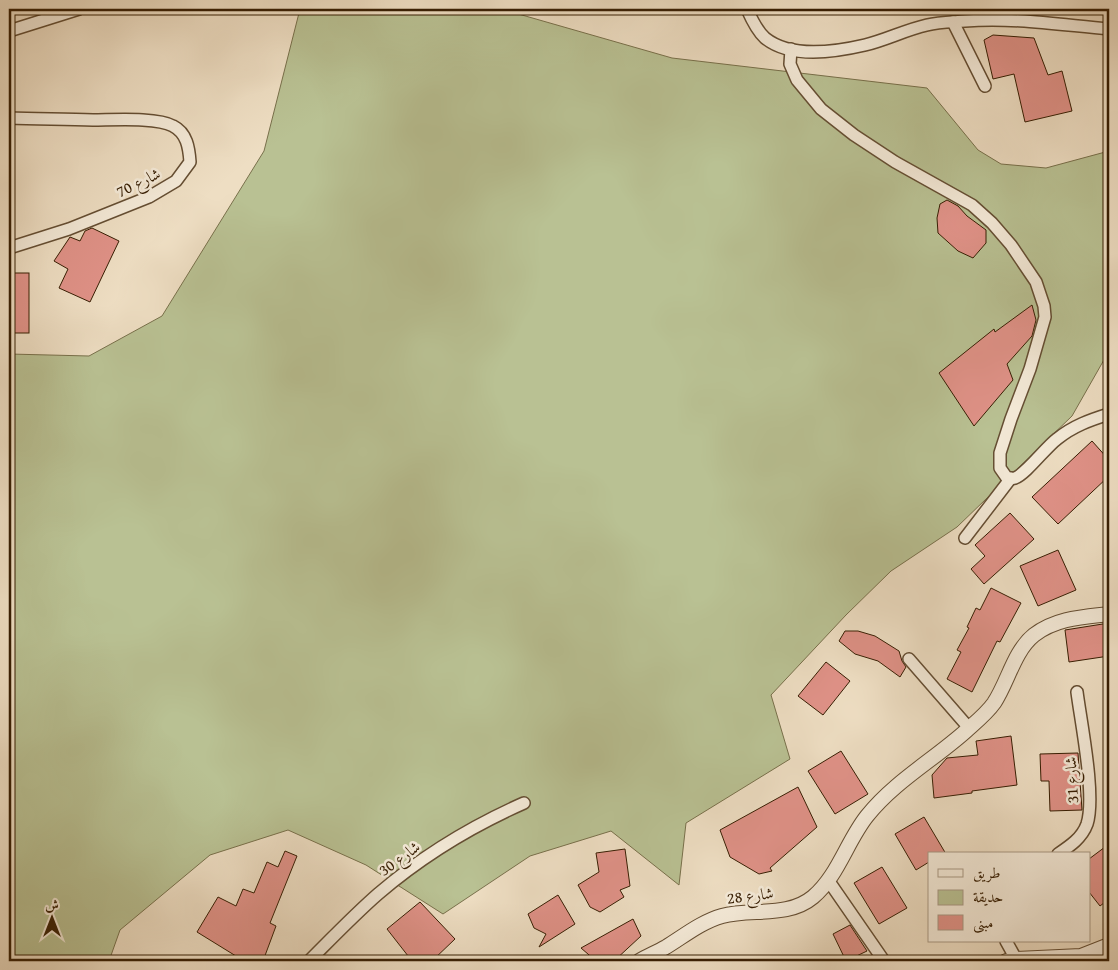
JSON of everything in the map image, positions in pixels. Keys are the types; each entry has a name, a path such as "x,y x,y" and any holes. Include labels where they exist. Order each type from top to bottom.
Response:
{"street":[{"path":"9,31 79,9"},
{"path":"747,9 765,38 779,45 806,52 838,50 866,45 898,33 928,25 953,22 1008,21 1109,29"},
{"path":"967,21 968,9"},
{"path":"953,22 985,86"},
{"path":"791,49 790,64 797,80 822,109 854,135 895,162 972,205 992,223 1011,245 1036,282 1044,306 1045,317 1030,369 1010,419 1000,453 999,464 1001,471 1007,478 1011,478"},
{"name":"شارع 70","path":"9,118 164,122 182,132 187,142 190,162 176,181 149,197 69,229 9,248"},
{"path":"965,538 1011,478 1023,472 1056,439 1084,422 1109,414"},
{"name":"شارع 28","path":"639,961 664,954 701,925 720,916 737,912 788,908 804,903 813,897 830,877 866,816 882,799 969,728 993,703 1023,648 1032,636 1056,622 1072,618 1109,614"},
{"path":"909,659 969,728"},
{"name":"شارع 31","path":"1061,852 1077,840 1088,822 1088,780 1077,692"},
{"name":"شارع 30","path":"309,961 378,894 420,862 494,816 524,803"},
{"path":"830,877 884,961"},
{"path":"1006,942 1011,960 1081,956 1109,945"}],"green space":[{"path":"300,9 501,9 672,58 927,88 978,150 1001,164 1046,168 1109,151 1109,351 1072,416 957,527 891,571 846,615 771,695 790,759 686,823 679,885 611,831 530,856 443,914 366,865 288,830 210,855 120,930 109,961 9,961 9,354 89,356 162,316 264,151"}],"building":[{"path":"993,35 1034,38 1048,75 1062,71 1072,111 1025,122 1014,74 993,79 984,40"},
{"path":"947,200 958,206 967,216 986,230 986,243 973,258 958,251 938,233 937,218 940,204"},
{"path":"92,228 119,241 90,302 59,288 68,269 54,261 70,237 80,241 85,231"},
{"path":"9,273 29,273 29,333 9,333"},
{"path":"1032,305 1036,320 1032,336 1007,364 1013,380 974,426 939,373 994,329 995,332"},
{"path":"1092,441 1109,460 1109,476 1058,524 1032,497"},
{"path":"1010,513 1034,539 984,584 971,569 985,556 975,545"},
{"path":"1058,550 1076,590 1038,606 1020,566"},
{"path":"991,588 1021,603 1000,642 997,641 972,692 947,679 961,652 957,650 969,628 967,627 976,608 980,610"},
{"path":"1109,623 1109,656 1069,662 1065,630"},
{"path":"845,631 858,631 875,636 899,651 906,667 900,677 878,661 855,654 839,641"},
{"path":"826,662 850,681 823,715 798,696"},
{"path":"1011,736 1017,785 934,798 932,775 947,758 978,755 976,741"},
{"path":"841,751 868,794 835,814 808,771"},
{"path":"1078,753 1082,810 1050,811 1049,781 1041,781 1040,754"},
{"path":"798,787 817,827 770,868 772,871 759,874 730,857 720,830"},
{"path":"924,817 945,852 928,852 928,863 916,870 895,834"},
{"path":"1105,847 1109,853 1109,899 1100,906 1090,893 1090,858"},
{"path":"625,849 630,886 620,890 624,897 600,912 590,907 578,885 599,872 596,853"},
{"path":"285,851 297,856 270,923 276,926 263,961 244,961 197,932 218,897 236,906 243,889 254,893 267,862 278,867"},
{"path":"882,867 907,908 879,924 854,883"},
{"path":"558,895 575,924 539,947 546,934 534,928 528,914"},
{"path":"420,902 455,939 432,961 412,961 387,929"},
{"path":"633,919 641,936 614,961 596,961 581,948"},
{"path":"850,925 867,951 846,961 833,934"}]}
